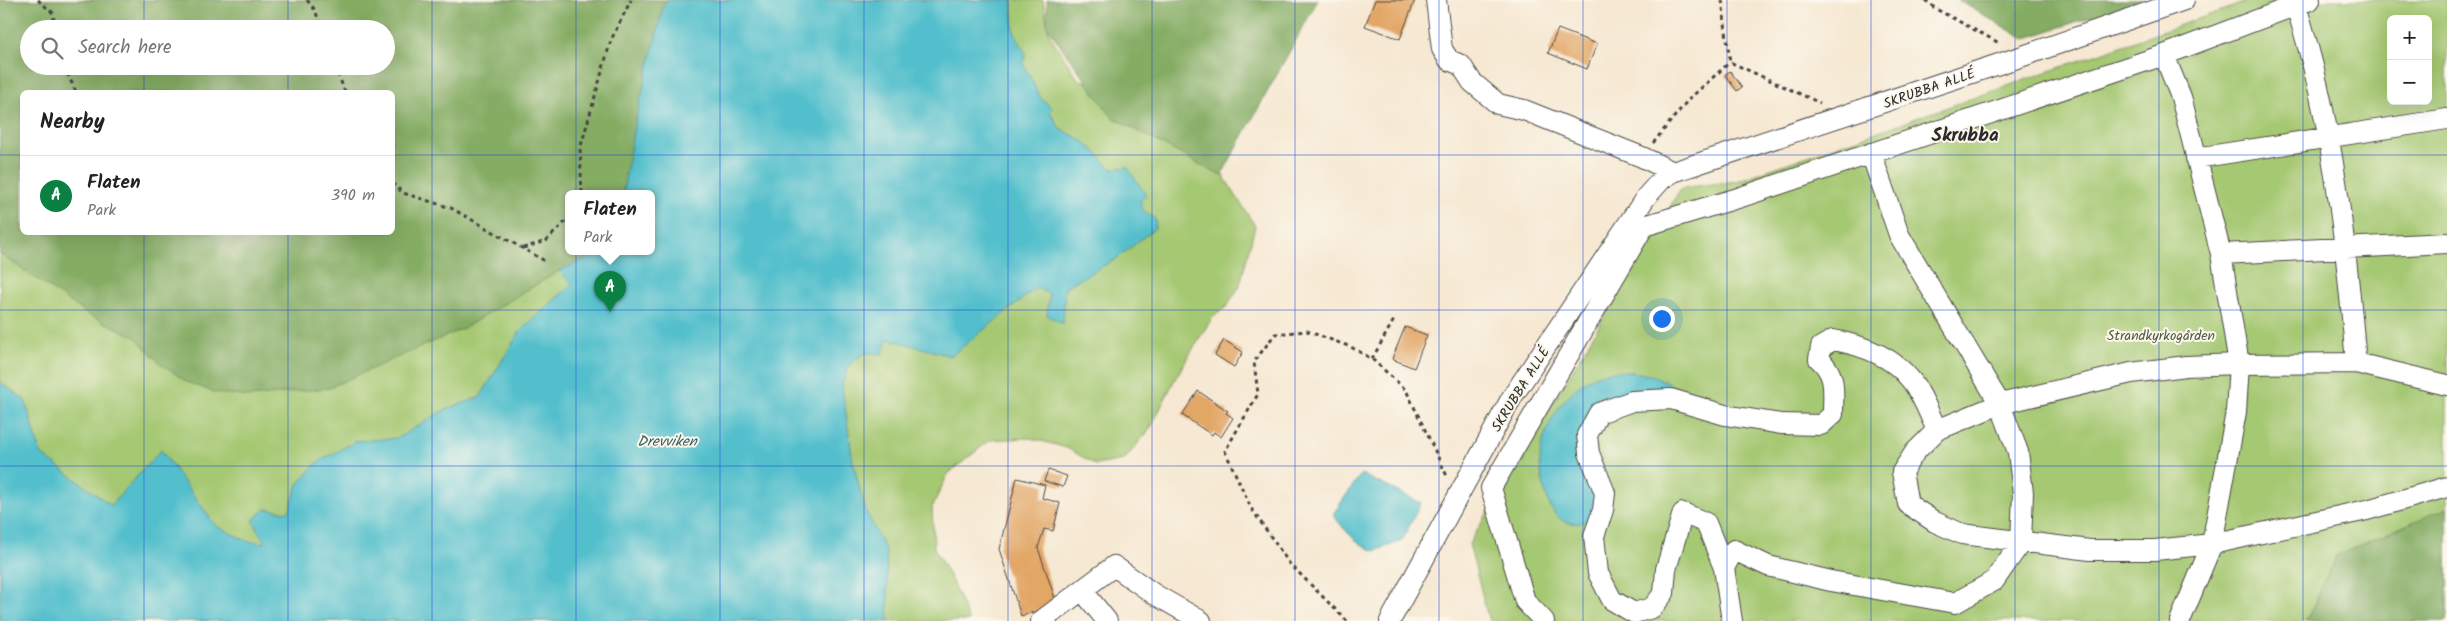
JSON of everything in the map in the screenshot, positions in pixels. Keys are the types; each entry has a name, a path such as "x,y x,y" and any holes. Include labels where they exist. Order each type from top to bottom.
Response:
{"street":[{"path":"1436,0 1442,49 1449,60 1461,65 1472,82 1498,104 1524,110 1642,157 1673,172"},
{"name":"SKRUBBA ALLÉ","path":"1390,621 1512,397 1646,197 1662,179 1673,172 2024,56 2142,8 2184,0"},
{"path":"1544,621 1525,601 1491,488 1644,226 1738,198 2164,55 2303,3 2310,49 2329,136 2346,248 2356,363"},
{"path":"2164,55 2182,97 2220,254 2239,364 2236,412 2212,544 2180,621"},
{"path":"2196,158 2447,119"},
{"path":"1724,568 1734,550 1768,566 1831,581 1955,603 1994,581 2021,542 2023,493 2018,452 2000,404 1899,235 1871,153"},
{"path":"2220,254 2447,243"},
{"path":"1732,621 1724,568 1706,522 1683,513 1666,569 1664,593 1652,608 1634,613 1612,600 1598,573 1594,536 1603,510 1605,493 1589,453 1587,435 1599,413 1632,401 1671,399 1725,415 1781,424 1821,425 1833,414 1834,384 1829,368 1819,359 1820,347 1833,340 1860,345 1884,357 1911,379 1937,430"},
{"path":"2447,385 2356,363 2186,366 2131,373 2000,404 1937,430 1914,452 1902,472 1908,504 1935,522 1962,534 2090,550 2155,550 2212,544 2367,510 2447,487"},
{"path":"1041,621 1114,566 1154,594 1200,621"},
{"path":"1082,590 1107,621"}],"path":[{"path":"38,0 53,13 54,20"},
{"path":"307,0 315,10 319,20"},
{"path":"582,190 580,149 611,40 632,0"},
{"path":"1722,0 1730,62"},
{"path":"1925,0 1936,9 2024,56"},
{"path":"1642,157 1688,100 1730,62"},
{"path":"1730,62 1847,116"},
{"path":"68,75 75,90"},
{"path":"338,75 344,90"},
{"path":"395,186 403,193 451,208 544,262"},
{"path":"522,249 546,241 565,222"},
{"path":"1372,360 1395,318"},
{"path":"1347,621 1289,563 1252,508 1225,451 1258,394 1254,362 1275,334 1307,331 1351,347 1372,360 1406,390 1457,498"}],"green space":[{"path":"0,0 1043,0 1049,34 1078,79 1127,98 1221,172 1255,226 1239,288 1226,307 1213,317 1175,379 1150,429 1124,460 1096,465 1067,448 1030,438 990,440 948,474 932,507 934,548 951,579 969,621 0,621"},
{"path":"0,0 668,0 664,4 634,126 623,190 565,190 565,255 595,255 559,271 464,328 328,388 251,397 216,393 187,382 160,363 134,336 89,315 0,254"},
{"path":"1047,0 1318,0 1221,176 1112,117 1047,27"},
{"path":"1958,0 2142,0 2024,39"},
{"name":"Strandkyrkogården","path":"2252,0 2447,0 2447,621 1489,621 1469,544 1681,188 1737,181"},
{"path":"2447,507 2447,621 2306,621 2336,556"}],"water":[{"name":"Drevviken","path":"668,0 1012,0 1014,32 1026,54 1023,63 1040,97 1053,109 1050,112 1061,130 1089,146 1111,169 1127,167 1146,195 1140,201 1143,210 1156,220 1155,228 1116,259 1065,287 1063,324 1047,315 1049,294 1036,288 951,356 888,339 882,354 865,353 850,364 842,385 853,462 865,509 886,551 889,621 0,621 0,382 25,400 41,454 111,505 161,450 216,526 247,541 265,543 253,520 266,509 289,512 298,484 318,462 356,441 398,438 444,410 480,397 520,331 572,284 559,271 593,255 655,255 655,190 623,190 634,126 664,4"},
{"path":"1627,371 1655,376 1689,395 1587,421 1601,496 1591,520 1578,523 1565,522 1553,512 1544,487 1540,465 1544,437 1558,409 1579,386 1591,378 1604,373"},
{"path":"1361,474 1421,503 1402,541 1374,551 1351,536 1333,514"}],"building":[{"path":"1375,0 1415,0 1400,39 1365,26"},
{"path":"1558,29 1597,44 1587,69 1548,53"},
{"path":"1730,71 1742,87 1737,91 1725,75"},
{"path":"1405,327 1427,335 1414,368 1392,359"},
{"path":"1224,340 1243,352 1234,367 1215,355"},
{"path":"1198,391 1228,411 1226,413 1233,418 1221,437 1214,432 1212,435 1182,415"},
{"path":"1048,470 1067,476 1063,487 1044,481"},
{"path":"1017,478 1045,485 1042,498 1060,503 1053,531 1044,529 1038,548 1057,604 1021,616 999,549"}],"place":[{"name":"Flaten","path":"610,312"}],"district":[{"name":"Skrubba","path":"1965,134"}]}
